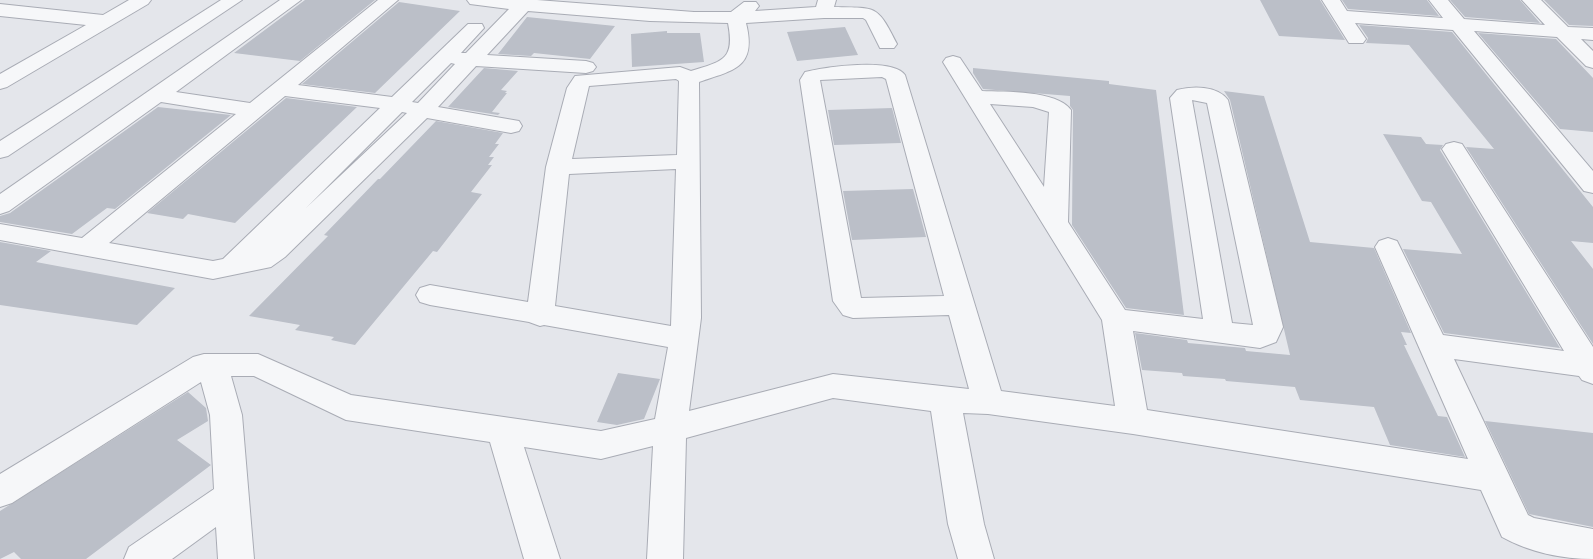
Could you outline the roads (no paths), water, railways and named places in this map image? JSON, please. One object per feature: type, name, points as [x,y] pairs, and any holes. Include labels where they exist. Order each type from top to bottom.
[{"type":"street","points":[[5,77],[142,0]]},
{"type":"street","points":[[0,151],[233,0]]},
{"type":"street","points":[[0,206],[292,0]]},
{"type":"street","points":[[86,248],[389,0]]},
{"type":"street","points":[[476,0],[514,2],[620,14],[731,18],[826,6],[867,13],[874,17],[887,44]]},
{"type":"street","points":[[603,0],[666,7],[731,18],[757,0]]},
{"type":"street","points":[[1330,0],[1356,38]]},
{"type":"street","points":[[1438,0],[1593,186]]},
{"type":"street","points":[[1531,0],[1593,62]]},
{"type":"street","points":[[232,266],[446,57],[514,2]]},
{"type":"street","points":[[0,232],[213,270],[261,261],[276,251],[422,111],[468,61],[514,2]]},
{"type":"street","points":[[0,10],[106,21]]},
{"type":"street","points":[[1341,16],[1593,34]]},
{"type":"street","points":[[688,79],[734,61],[739,54],[741,45],[731,18]]},
{"type":"street","points":[[446,57],[468,61],[586,67]]},
{"type":"street","points":[[953,62],[1116,318],[1133,421]]},
{"type":"street","points":[[961,305],[853,308],[847,301],[810,80],[812,76],[884,71],[895,75],[961,305],[988,402]]},
{"type":"street","points":[[540,316],[558,167],[577,88],[582,80],[680,73],[688,79]]},
{"type":"street","points":[[665,559],[670,429],[687,318],[688,79]]},
{"type":"street","points":[[280,89],[397,104],[422,111],[511,126]]},
{"type":"street","points":[[1116,318],[1220,332],[1260,337],[1266,334],[1268,327],[1217,100],[1209,95],[1191,93],[1184,94],[1181,98],[1220,332]]},
{"type":"street","points":[[157,95],[255,110]]},
{"type":"street","points":[[975,96],[1044,103],[1056,106],[1060,110],[1055,223]]},
{"type":"street","points":[[1454,149],[1592,368]]},
{"type":"street","points":[[338,162],[366,165]]},
{"type":"street","points":[[558,167],[687,162]]},
{"type":"street","points":[[1193,173],[1235,177]]},
{"type":"street","points":[[1388,247],[1515,526],[1528,533],[1593,546]]},
{"type":"street","points":[[430,295],[540,316],[684,338]]},
{"type":"street","points":[[1432,345],[1592,368]]},
{"type":"street","points":[[0,492],[204,365],[258,365],[346,407],[601,445],[833,386],[945,400],[988,402],[1133,421],[1492,477]]},
{"type":"street","points":[[212,365],[226,415],[236,559]]},
{"type":"street","points":[[945,400],[966,524],[976,559]]},
{"type":"street","points":[[503,431],[542,559]]},
{"type":"street","points":[[142,559],[232,496]]}]
